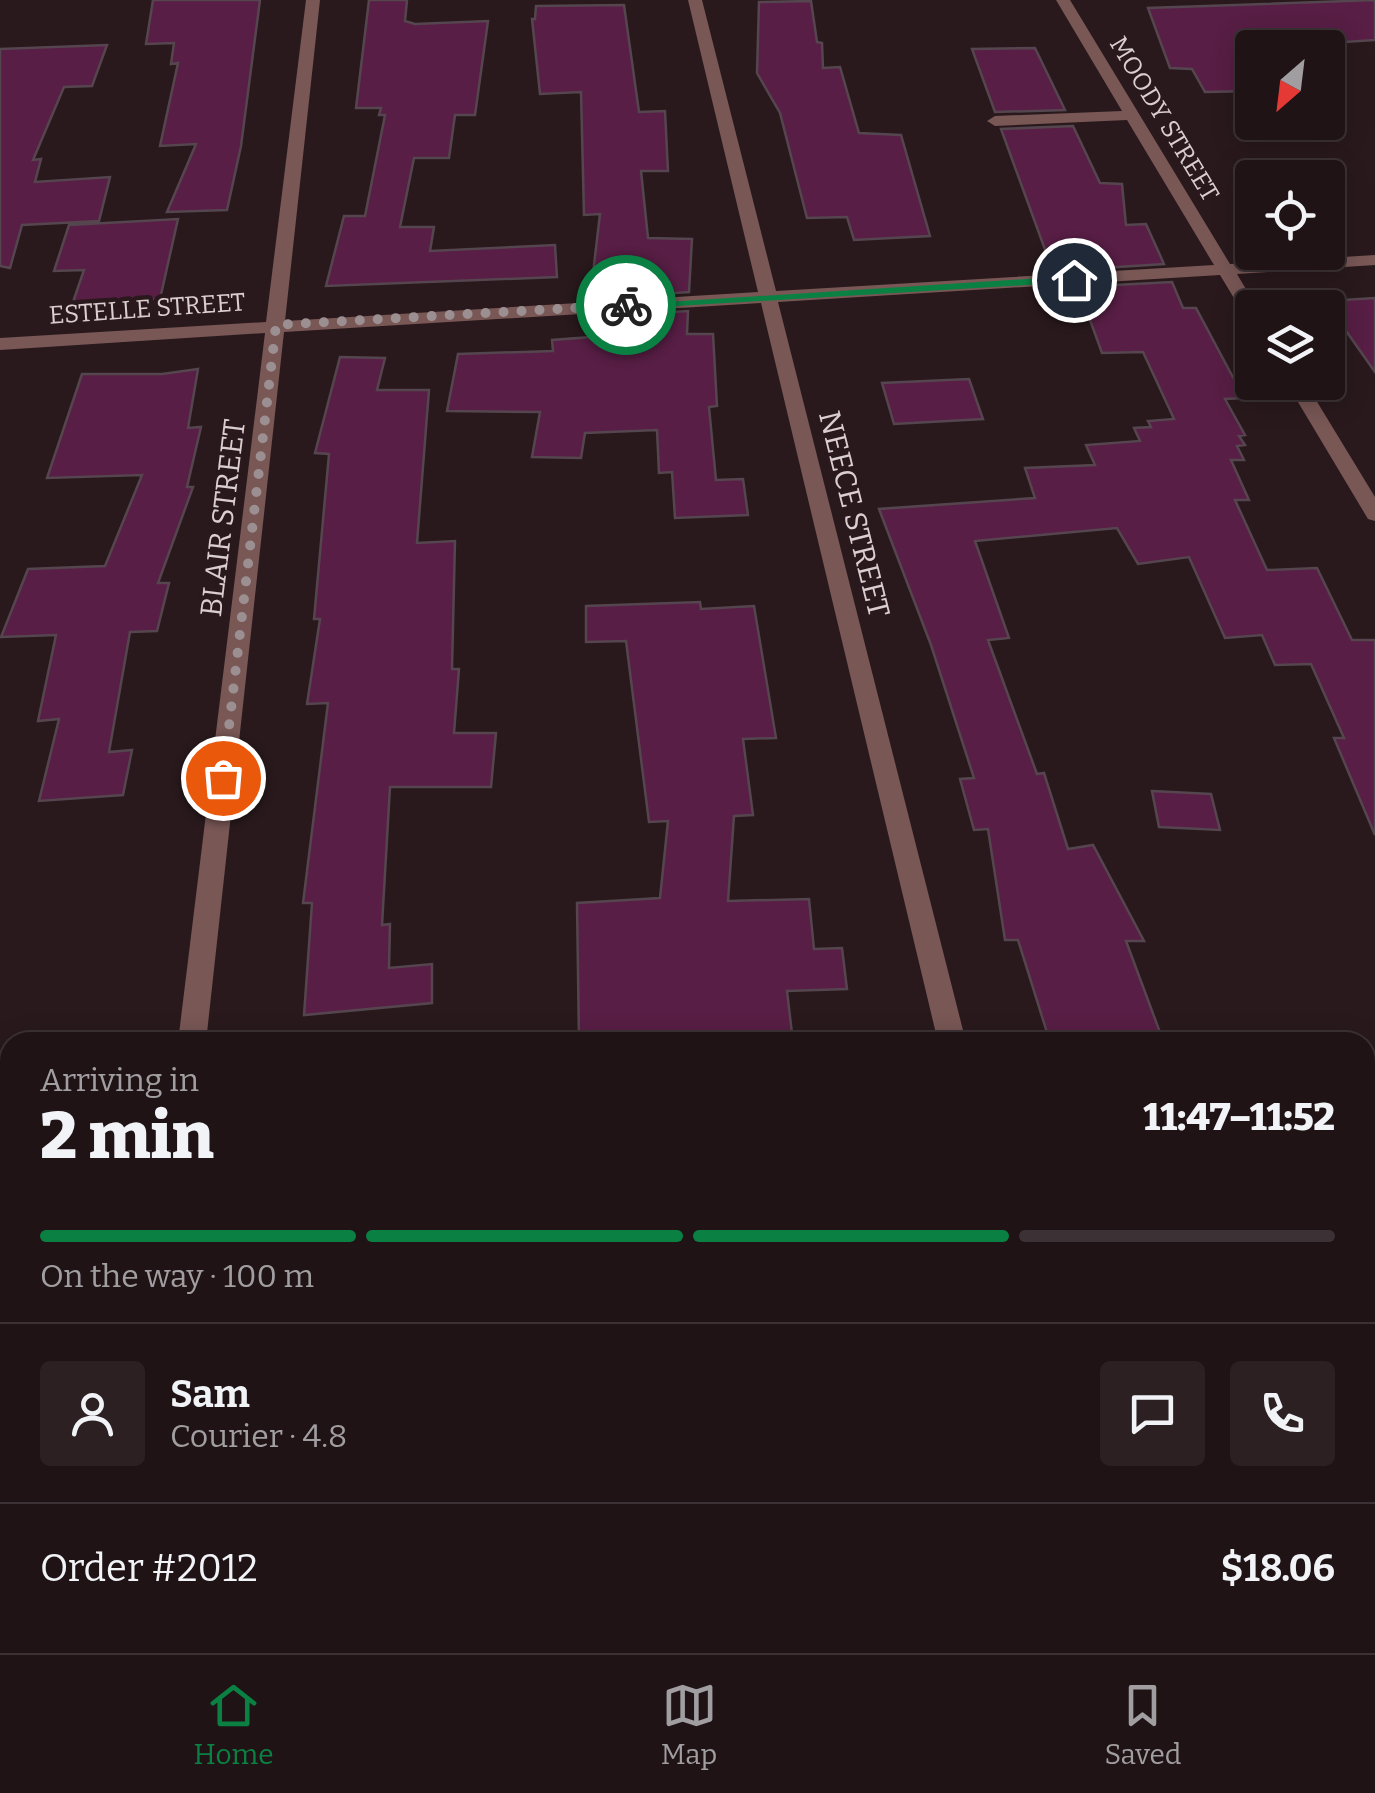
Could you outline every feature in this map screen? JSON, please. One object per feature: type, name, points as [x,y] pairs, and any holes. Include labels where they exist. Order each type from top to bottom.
[{"type":"street","name":"BLAIR STREET","points":[[193,1032],[314,0]]},
{"type":"street","name":"NEECE STREET","points":[[695,0],[950,1032]]},
{"type":"street","name":"MOODY STREET","points":[[1063,0],[1237,290]]},
{"type":"street","points":[[995,121],[1132,115]]},
{"type":"street","name":"ESTELLE STREET","points":[[0,344],[1375,260]]},
{"type":"street","points":[[1305,400],[1375,514]]},
{"type":"building","points":[[153,0],[260,0],[241,146],[227,210],[167,212],[196,144],[160,146],[178,63],[171,64],[174,43],[146,44]]},
{"type":"building","points":[[369,0],[407,0],[405,21],[415,24],[488,21],[475,115],[455,115],[449,158],[414,158],[400,227],[434,227],[430,251],[555,245],[557,277],[326,286],[344,216],[365,216],[385,115],[379,115],[381,108],[356,108]]},
{"type":"building","points":[[1375,0],[1375,40],[1345,42],[1345,30],[1235,30],[1235,91],[1205,92],[1192,69],[1170,68],[1148,8]]},
{"type":"building","points":[[811,1],[817,42],[822,43],[823,68],[840,67],[859,133],[901,135],[930,236],[854,240],[847,217],[807,218],[780,113],[757,73],[759,2]]},
{"type":"building","points":[[624,5],[639,112],[665,111],[668,171],[641,171],[648,238],[692,239],[689,292],[590,299],[600,214],[584,215],[581,92],[540,94],[532,19],[536,6]]},
{"type":"building","points":[[107,45],[92,86],[64,87],[33,160],[41,159],[35,182],[110,177],[99,221],[22,225],[10,268],[0,266],[0,49]]},
{"type":"building","points":[[1035,48],[1065,110],[995,112],[972,49]]},
{"type":"building","points":[[1073,126],[1100,183],[1122,184],[1126,225],[1146,224],[1164,264],[1071,270],[1066,254],[1047,255],[1001,129]]},
{"type":"building","points":[[178,219],[160,299],[73,302],[84,270],[54,271],[69,225]]},
{"type":"building","points":[[1172,282],[1183,308],[1196,308],[1235,381],[1235,398],[1225,399],[1245,435],[1239,436],[1245,445],[1237,446],[1244,460],[1231,460],[1249,500],[1235,500],[1267,570],[1317,568],[1352,640],[1375,640],[1375,835],[1334,738],[1344,738],[1311,664],[1275,665],[1262,635],[1225,638],[1189,557],[1138,564],[1117,528],[975,541],[1009,638],[988,640],[1037,774],[1044,773],[1068,849],[1093,845],[1144,941],[1126,941],[1160,1032],[1047,1032],[1018,940],[1005,940],[988,829],[974,830],[960,779],[974,778],[931,645],[879,509],[1035,498],[1025,468],[1095,465],[1086,445],[1140,441],[1134,428],[1151,427],[1148,421],[1174,419],[1143,352],[1102,353],[1078,287]]},
{"type":"building","points":[[1375,298],[1375,372],[1345,329],[1345,300]]},
{"type":"building","points":[[688,311],[687,334],[713,334],[717,406],[709,407],[716,480],[743,479],[748,515],[675,518],[672,472],[659,473],[657,430],[585,433],[581,458],[532,457],[540,412],[447,411],[458,354],[553,351],[552,340],[591,337],[589,317]]},
{"type":"building","points":[[340,357],[385,358],[377,390],[429,390],[417,543],[455,541],[452,669],[459,669],[454,733],[496,733],[491,787],[390,787],[382,925],[390,924],[389,968],[432,964],[432,1003],[304,1015],[312,903],[303,903],[328,703],[307,704],[320,619],[314,619],[329,454],[315,453]]},
{"type":"building","points":[[198,369],[188,428],[201,427],[187,487],[193,487],[158,583],[169,583],[157,631],[130,632],[109,752],[132,750],[123,795],[39,801],[59,719],[38,721],[56,635],[1,637],[28,569],[105,566],[142,475],[47,478],[82,374],[162,374]]},
{"type":"building","points":[[969,379],[983,419],[894,424],[882,383]]},
{"type":"building","points":[[700,602],[701,609],[754,606],[776,738],[743,739],[753,815],[734,816],[728,901],[809,899],[814,949],[842,948],[847,989],[787,991],[792,1032],[579,1032],[577,903],[660,898],[668,821],[649,822],[626,641],[586,642],[586,606]]},
{"type":"building","points":[[1152,791],[1211,794],[1220,830],[1159,827]]},
{"type":"way so far","points":[[223,778],[276,325],[626,305]]},
{"type":"route","points":[[626,305],[1074,280]]}]
